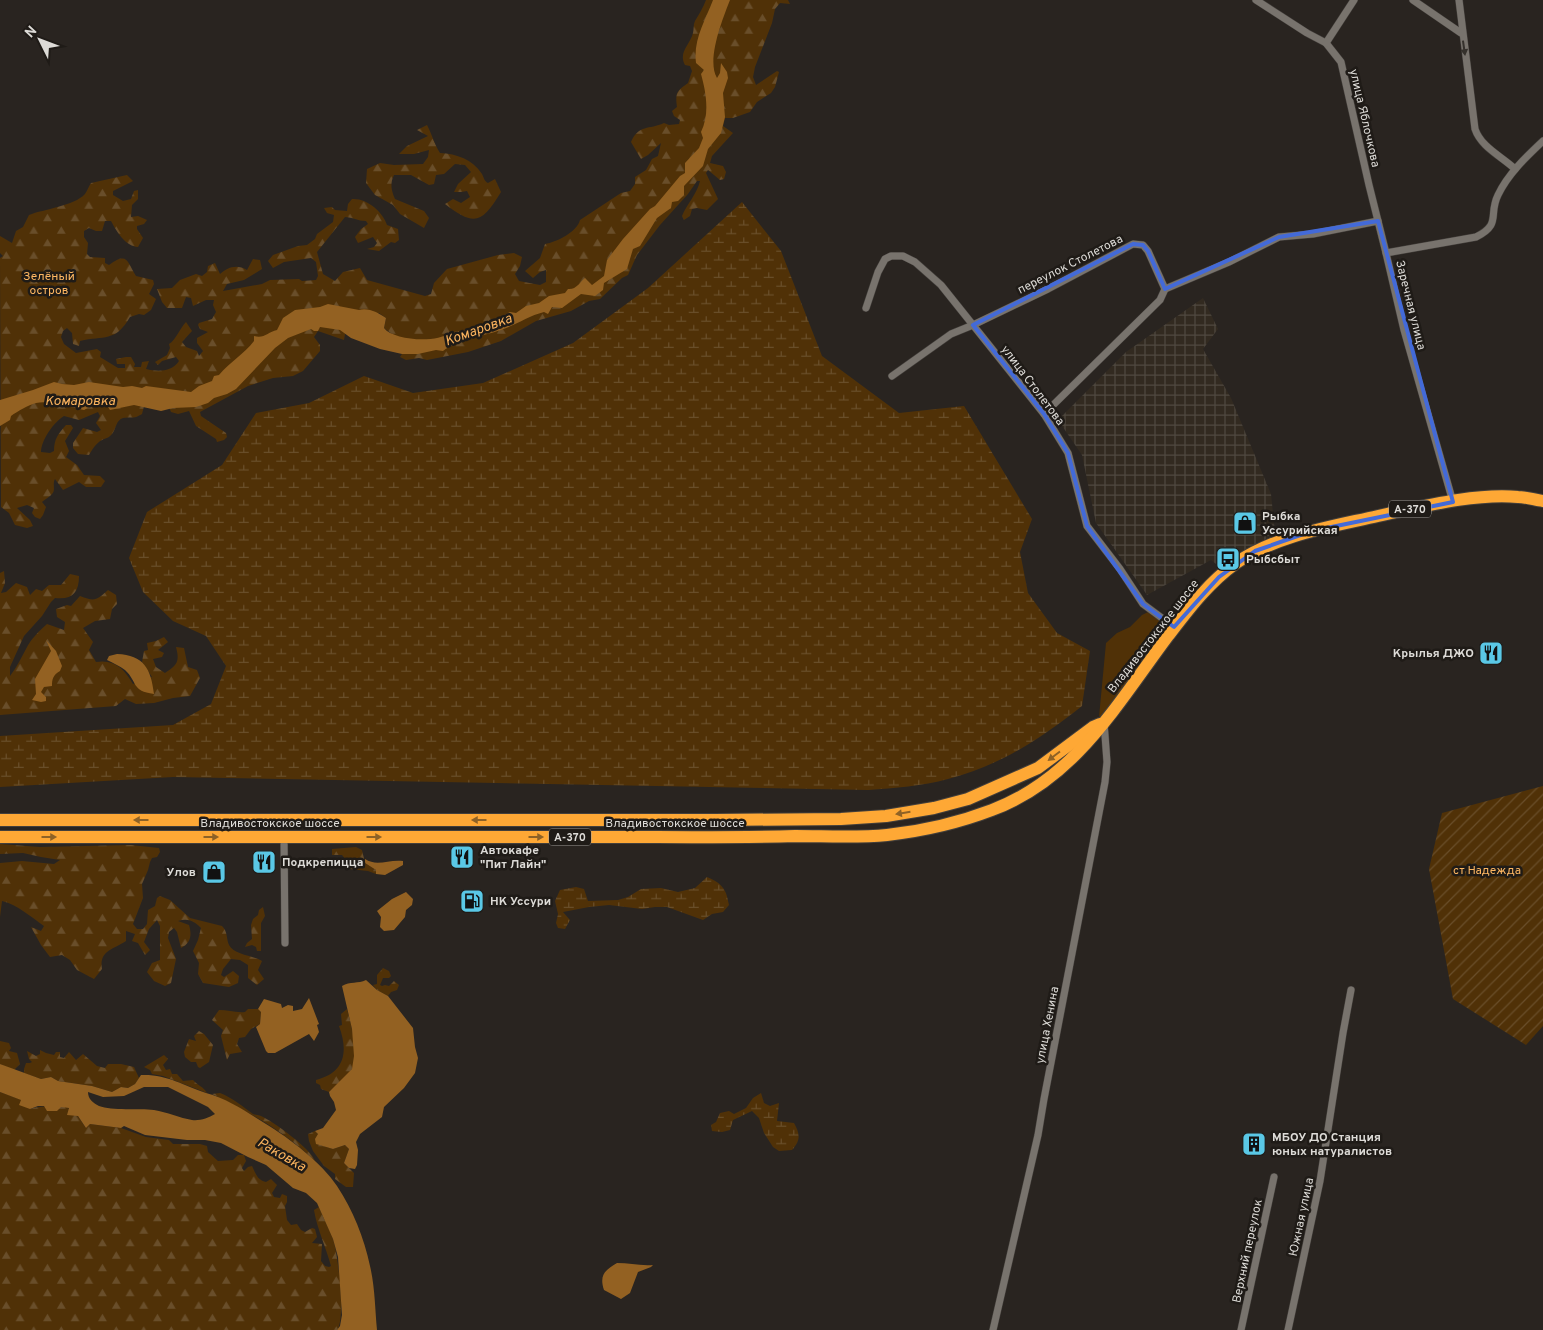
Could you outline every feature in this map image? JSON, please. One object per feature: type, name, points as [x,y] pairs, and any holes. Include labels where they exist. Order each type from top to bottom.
[{"type":"highway","name":"Владивостокское шоссе","points":[[0,837],[882,836],[926,830],[964,820],[998,808],[1031,792],[1062,769],[1091,740],[1194,602],[1234,564],[1255,551],[1312,531],[1404,510],[1481,498],[1518,496],[1543,501]]},
{"type":"highway","name":"Владивостокское шоссе","points":[[0,820],[725,820],[886,816],[934,808],[968,799],[1038,768],[1092,727],[1104,722]]},
{"type":"highway","points":[[857,818],[865,826],[859,836]]},
{"type":"street","name":"улица Яблочкова","points":[[1256,0],[1307,34],[1326,43],[1341,62],[1386,253]]},
{"type":"street","points":[[1326,43],[1354,0]]},
{"type":"street","points":[[1413,0],[1462,33]]},
{"type":"street","points":[[1459,0],[1474,129],[1477,137],[1515,168]]},
{"type":"street","name":"Заречная улица","points":[[1453,502],[1404,330],[1386,253],[1476,237],[1483,233],[1491,227],[1497,196],[1515,168],[1543,141]]},
{"type":"street","points":[[1044,414],[1160,300],[1165,289],[1229,262],[1279,237],[1313,234],[1378,222]]},
{"type":"street","name":"переулок Столетова","points":[[892,376],[951,334],[1048,289],[1133,244],[1143,245],[1148,250],[1165,289]]},
{"type":"street","name":"улица Столетова","points":[[866,308],[878,272],[885,258],[891,256],[902,256],[915,262],[941,285],[1044,414],[1068,453],[1087,526],[1120,569],[1143,604],[1174,627]]},
{"type":"street","name":"улица Хенина","points":[[992,1330],[1038,1135],[1105,782],[1107,762],[1104,722]]},
{"type":"street","points":[[284,837],[285,943]]},
{"type":"street","name":"Южная улица","points":[[1288,1330],[1320,1181],[1342,1033],[1352,990]]},
{"type":"street","name":"Верхний переулок","points":[[1241,1330],[1274,1177]]},
{"type":"highlighted area","points":[[1378,221],[1453,502],[1312,531],[1255,551],[1219,577],[1174,627],[1143,604],[1087,526],[1068,453],[1044,414],[973,325],[1133,244],[1143,245],[1148,251],[1165,289],[1279,237]]},
{"type":"shaded area","points":[[1203,298],[1218,329],[1203,349],[1231,398],[1271,494],[1275,533],[1221,568],[1211,560],[1147,595],[1096,523],[1082,455],[1058,420],[1126,352]]},
{"type":"green space","name":"Зелёный остров","points":[[706,0],[788,0],[790,4],[780,3],[775,9],[753,77],[756,85],[777,71],[779,72],[775,87],[771,93],[757,102],[750,112],[733,118],[725,118],[723,126],[733,133],[712,156],[710,163],[723,166],[726,172],[724,179],[720,180],[708,170],[706,173],[718,199],[707,210],[692,209],[690,216],[684,220],[682,216],[699,186],[700,181],[697,181],[637,255],[628,275],[622,278],[600,299],[589,301],[571,311],[536,321],[501,341],[468,352],[427,360],[419,358],[406,360],[400,357],[402,354],[396,337],[384,328],[386,318],[379,313],[345,334],[344,340],[318,331],[314,337],[320,345],[320,351],[303,371],[293,376],[273,378],[248,386],[200,412],[201,416],[226,433],[227,437],[224,440],[217,442],[216,439],[196,426],[189,411],[178,414],[171,412],[162,390],[149,387],[142,414],[132,418],[121,419],[111,435],[98,443],[89,455],[78,454],[73,448],[73,443],[83,428],[97,432],[101,430],[96,423],[100,416],[98,412],[79,420],[64,416],[56,422],[49,432],[43,442],[41,452],[50,453],[54,451],[59,434],[66,425],[71,425],[73,428],[65,441],[69,451],[66,457],[77,465],[84,475],[100,476],[105,481],[101,487],[86,487],[79,482],[63,490],[55,479],[53,492],[42,502],[46,507],[40,519],[32,513],[34,508],[27,505],[17,508],[30,520],[33,526],[27,528],[15,525],[9,513],[1,507],[0,258],[3,256],[0,253],[0,236],[12,243],[16,231],[23,227],[29,215],[74,202],[85,194],[91,183],[127,175],[133,181],[113,191],[113,195],[123,201],[131,199],[134,191],[138,190],[138,199],[132,205],[131,217],[138,216],[147,220],[144,224],[137,226],[143,238],[138,247],[125,241],[111,221],[105,221],[102,231],[89,228],[84,231],[84,237],[88,243],[87,254],[90,257],[105,258],[105,263],[109,265],[124,259],[129,263],[136,276],[153,280],[154,284],[149,294],[156,299],[151,310],[144,315],[139,314],[130,317],[125,325],[114,334],[80,341],[79,346],[73,344],[72,333],[67,328],[63,331],[61,337],[64,344],[76,353],[97,349],[101,352],[100,357],[118,368],[125,368],[125,364],[117,364],[116,359],[126,357],[131,357],[135,364],[134,367],[141,367],[142,362],[149,361],[146,369],[155,371],[169,369],[176,365],[179,361],[176,357],[162,361],[158,365],[155,362],[167,355],[170,348],[169,344],[174,340],[186,322],[192,331],[182,342],[186,347],[197,351],[199,356],[203,351],[197,343],[197,338],[208,332],[200,329],[198,325],[212,319],[216,312],[213,305],[214,300],[206,300],[193,306],[191,298],[186,297],[182,308],[167,308],[162,302],[157,289],[172,288],[180,280],[196,274],[202,276],[207,272],[208,266],[215,263],[220,274],[233,267],[247,270],[253,259],[260,260],[262,269],[244,280],[227,284],[223,291],[262,284],[270,280],[316,280],[318,276],[316,262],[311,258],[284,262],[273,268],[268,261],[273,255],[298,246],[307,245],[315,239],[317,234],[333,222],[334,215],[327,213],[324,208],[332,207],[335,210],[347,211],[348,204],[352,199],[369,203],[374,207],[382,215],[387,225],[398,229],[399,240],[395,243],[391,242],[379,251],[367,249],[374,247],[377,243],[373,237],[358,243],[355,237],[368,224],[366,221],[345,217],[317,252],[323,274],[335,281],[343,272],[360,268],[367,280],[425,296],[431,294],[434,283],[447,269],[498,255],[514,253],[522,257],[520,266],[515,274],[519,281],[540,285],[546,282],[546,270],[533,278],[525,271],[540,258],[545,244],[566,236],[575,229],[580,220],[621,193],[630,191],[635,184],[635,177],[646,170],[652,159],[658,156],[661,143],[641,159],[631,142],[637,132],[664,123],[669,125],[679,124],[680,120],[674,116],[672,111],[677,107],[676,98],[678,92],[688,83],[692,71],[690,66],[685,65],[683,56],[692,37],[695,21]]},
{"type":"green space","points":[[427,125],[440,153],[458,156],[469,161],[478,169],[488,183],[495,179],[501,192],[483,215],[477,218],[464,216],[445,204],[453,199],[461,203],[470,197],[467,191],[454,192],[458,184],[471,172],[465,165],[455,164],[444,174],[436,175],[434,184],[429,185],[411,175],[394,175],[392,187],[395,199],[424,211],[429,218],[424,228],[400,214],[393,205],[375,195],[366,183],[367,169],[380,163],[394,165],[423,164],[428,157],[429,150],[414,154],[399,154],[407,146],[428,136],[417,130]]},
{"type":"green space","points":[[742,202],[781,251],[822,356],[899,413],[964,406],[1032,519],[1020,552],[1028,593],[1057,633],[1090,651],[1082,706],[1035,740],[985,767],[948,779],[928,783],[868,790],[173,777],[0,787],[0,736],[173,725],[211,704],[226,666],[206,636],[173,621],[143,592],[129,558],[147,512],[222,465],[256,413],[309,403],[364,376],[413,393],[483,383],[573,343],[648,288]]},
{"type":"green space","points":[[4,571],[5,583],[1,593],[6,592],[16,583],[27,587],[30,595],[36,589],[42,591],[49,585],[61,585],[70,574],[79,576],[76,591],[66,598],[55,598],[24,636],[10,667],[10,676],[30,642],[47,624],[64,630],[65,622],[57,617],[56,609],[67,605],[71,606],[80,596],[95,599],[108,590],[116,595],[117,604],[112,609],[110,619],[95,621],[83,628],[93,642],[89,650],[96,662],[109,662],[118,666],[133,684],[152,677],[142,662],[144,651],[148,650],[147,643],[164,637],[168,642],[158,650],[164,653],[162,657],[153,659],[156,667],[165,673],[176,663],[178,656],[176,647],[184,648],[188,667],[197,670],[200,678],[190,696],[154,703],[136,704],[125,699],[116,706],[0,715],[0,573]]},
{"type":"green space","points":[[1148,612],[1168,626],[1103,715],[1099,717],[1106,643],[1117,633],[1130,627],[1142,615]]},
{"type":"green space","name":"ст Надежда","points":[[1543,786],[1543,1026],[1526,1045],[1453,999],[1429,869],[1442,813]]},
{"type":"green space","points":[[0,844],[40,847],[131,845],[159,848],[160,852],[157,857],[152,858],[142,884],[143,898],[133,924],[137,929],[143,929],[147,924],[148,910],[155,906],[157,898],[160,896],[170,900],[190,918],[222,926],[231,948],[239,953],[262,961],[258,970],[264,979],[257,985],[248,978],[248,965],[240,960],[231,959],[221,975],[224,977],[233,971],[239,976],[238,983],[229,987],[203,983],[198,974],[199,963],[193,951],[201,928],[188,920],[178,921],[189,925],[190,929],[190,938],[187,944],[181,948],[177,932],[174,928],[169,932],[168,938],[176,959],[171,983],[165,986],[154,981],[147,972],[152,963],[160,960],[160,926],[157,920],[149,929],[144,942],[150,950],[145,955],[138,943],[132,941],[135,934],[126,931],[126,941],[111,949],[105,955],[102,969],[94,979],[77,970],[70,960],[62,955],[50,957],[31,927],[41,931],[44,926],[19,908],[2,901],[0,917],[0,863],[22,861],[54,864],[60,860],[23,853],[0,854]]},
{"type":"green space","points":[[356,847],[362,850],[365,863],[376,870],[376,874],[350,869],[342,855],[332,855],[332,849]]},
{"type":"green space","points":[[707,877],[717,882],[723,888],[729,905],[723,912],[712,914],[703,920],[667,907],[642,909],[609,905],[563,912],[570,920],[565,929],[558,928],[556,923],[558,914],[555,901],[560,890],[576,887],[584,889],[588,901],[618,900],[628,897],[641,889],[661,888],[678,892],[695,888]]},
{"type":"green space","points":[[263,907],[265,916],[261,923],[261,951],[257,951],[256,947],[252,945],[245,947],[252,939],[251,925],[253,919]]},
{"type":"green space","points":[[383,968],[389,971],[391,976],[383,978],[380,985],[389,986],[394,981],[399,985],[397,990],[391,992],[388,996],[377,990],[373,985],[377,984],[377,975]]},
{"type":"green space","points":[[248,1009],[258,1009],[261,1012],[260,1024],[251,1029],[245,1037],[239,1038],[237,1044],[242,1052],[230,1054],[227,1060],[221,1036],[223,1030],[212,1020],[219,1010],[245,1012]]},
{"type":"green space","points":[[347,1009],[354,1039],[354,1063],[352,1069],[329,1092],[321,1089],[316,1080],[333,1072],[342,1060],[344,1045],[339,1026],[342,1025],[341,1014]]},
{"type":"green space","points":[[199,1031],[213,1045],[209,1062],[200,1068],[196,1062],[191,1062],[185,1057],[184,1052],[189,1039],[196,1041],[194,1036]]},
{"type":"green space","points":[[0,1041],[9,1043],[11,1048],[9,1051],[17,1053],[20,1064],[14,1070],[0,1064]]},
{"type":"green space","points":[[40,1050],[54,1055],[56,1052],[60,1052],[60,1057],[64,1058],[69,1052],[76,1060],[83,1054],[97,1066],[105,1068],[108,1064],[134,1067],[139,1078],[135,1084],[128,1088],[121,1087],[112,1092],[92,1086],[58,1081],[51,1077],[41,1079],[24,1073],[26,1063],[32,1062],[27,1051],[36,1056],[40,1054]]},
{"type":"green space","points":[[164,1055],[168,1059],[163,1065],[166,1070],[170,1069],[172,1074],[177,1074],[183,1081],[193,1080],[207,1093],[163,1076],[152,1074],[150,1070],[144,1067]]},
{"type":"green space","points":[[0,1092],[22,1100],[30,1109],[50,1106],[66,1107],[77,1115],[86,1128],[90,1124],[121,1128],[146,1137],[169,1140],[173,1144],[200,1144],[207,1146],[208,1152],[218,1161],[233,1160],[238,1155],[244,1155],[246,1161],[242,1168],[244,1171],[252,1166],[261,1180],[266,1182],[271,1179],[277,1185],[272,1193],[274,1197],[280,1198],[282,1194],[287,1196],[285,1206],[287,1220],[291,1225],[297,1224],[305,1232],[312,1228],[315,1229],[317,1237],[312,1243],[322,1244],[321,1261],[325,1266],[329,1267],[331,1266],[314,1210],[319,1207],[333,1239],[337,1258],[341,1313],[340,1324],[337,1330],[0,1330]]},
{"type":"green space","points":[[220,1093],[234,1100],[253,1114],[267,1119],[282,1129],[307,1150],[315,1161],[266,1123],[212,1094]]},
{"type":"green space","points":[[761,1093],[764,1103],[770,1106],[779,1103],[777,1121],[794,1123],[799,1137],[792,1150],[779,1151],[773,1147],[764,1133],[759,1118],[752,1111],[733,1120],[730,1130],[722,1132],[712,1131],[711,1125],[716,1122],[720,1113],[729,1111],[734,1114],[746,1108],[753,1098]]},
{"type":"green space","points":[[315,1131],[318,1134],[317,1144],[333,1149],[345,1145],[349,1149],[344,1163],[354,1173],[353,1187],[346,1187],[335,1179],[335,1174],[324,1166],[313,1151],[308,1134]]},
{"type":"water","name":"Комаровка","points":[[713,0],[730,0],[723,17],[713,61],[717,78],[720,73],[721,63],[727,72],[728,78],[723,93],[725,117],[721,133],[708,149],[703,166],[684,186],[684,195],[678,201],[672,202],[671,208],[657,218],[640,246],[633,249],[627,269],[604,283],[603,290],[595,296],[581,294],[562,308],[552,307],[548,314],[544,312],[538,314],[501,330],[455,344],[443,351],[436,350],[418,354],[402,354],[380,349],[351,338],[340,330],[320,327],[318,331],[311,329],[288,338],[275,348],[236,389],[196,407],[173,408],[161,411],[134,405],[110,410],[108,407],[93,405],[84,410],[42,402],[23,408],[0,426],[0,400],[54,382],[74,385],[89,382],[142,388],[146,386],[191,392],[199,386],[212,381],[214,376],[219,375],[250,346],[254,341],[254,336],[263,336],[277,330],[283,318],[295,310],[320,307],[328,304],[359,310],[370,310],[386,318],[384,328],[389,332],[406,338],[426,339],[484,326],[510,312],[516,313],[526,306],[539,303],[549,296],[565,293],[568,289],[576,287],[585,278],[592,285],[604,276],[607,260],[623,239],[650,209],[655,206],[680,176],[685,173],[685,163],[699,148],[703,138],[701,132],[706,118],[706,103],[701,74],[704,70],[696,63],[696,46]]},
{"type":"water","points":[[46,640],[56,651],[62,666],[60,671],[53,677],[52,686],[44,687],[41,692],[46,697],[46,701],[41,702],[32,700],[36,694],[35,679],[51,651]]},
{"type":"water","points":[[117,654],[134,657],[144,665],[151,677],[154,694],[142,691],[125,670],[107,660],[109,656]]},
{"type":"water","points":[[365,859],[379,863],[403,861],[403,865],[385,875],[376,874],[376,870],[365,863]]},
{"type":"water","points":[[406,892],[413,899],[412,905],[406,910],[405,917],[394,930],[384,931],[380,927],[381,917],[377,911],[392,899]]},
{"type":"water","points":[[366,980],[377,990],[388,996],[413,1028],[418,1058],[415,1073],[404,1088],[384,1107],[382,1117],[360,1134],[356,1142],[358,1150],[355,1169],[349,1168],[344,1163],[349,1149],[345,1145],[333,1149],[316,1144],[315,1139],[318,1134],[315,1131],[323,1128],[336,1110],[329,1092],[352,1069],[354,1056],[352,1029],[342,986]]},
{"type":"water","points":[[309,998],[319,1024],[317,1025],[319,1032],[314,1041],[309,1034],[275,1053],[268,1053],[256,1027],[260,1024],[261,1012],[258,1009],[264,999],[281,1004],[282,1008],[288,1005],[293,1006],[293,1011],[302,1009]]},
{"type":"water","name":"Раковка","points":[[0,1064],[41,1079],[51,1077],[58,1081],[92,1086],[112,1092],[121,1087],[128,1088],[135,1084],[141,1075],[150,1075],[167,1078],[230,1102],[252,1115],[285,1136],[314,1160],[331,1177],[343,1195],[357,1224],[368,1256],[373,1282],[377,1330],[337,1330],[340,1326],[342,1315],[338,1257],[333,1239],[317,1203],[306,1193],[293,1188],[266,1165],[221,1143],[145,1135],[124,1126],[121,1128],[90,1124],[86,1128],[78,1116],[67,1115],[69,1108],[61,1107],[57,1111],[47,1111],[44,1106],[38,1106],[30,1109],[19,1105],[21,1100],[0,1092]],"holes":[[[144,1087],[168,1087],[208,1107],[215,1114],[204,1119],[195,1120],[154,1110],[104,1108],[93,1102],[88,1092],[103,1097],[124,1096]]]},
{"type":"water","points":[[617,1263],[653,1265],[638,1272],[630,1293],[621,1299],[604,1290],[602,1280],[609,1268]]},
{"type":"place","name":"Рыбка Уссурийская","points":[[1245,523]]},
{"type":"place","name":"Рыбсбыт","points":[[1228,559]]},
{"type":"place","name":"Крылья ДЖО","points":[[1491,653]]},
{"type":"place","name":"Автокафе \"Пит Лайн\"","points":[[462,857]]},
{"type":"place","name":"Подкрепицца","points":[[264,862]]},
{"type":"place","name":"Улов","points":[[214,872]]},
{"type":"place","name":"НК Уссури","points":[[472,901]]},
{"type":"place","name":"МБОУ ДО Станция юных натуралистов","points":[[1254,1144]]}]
